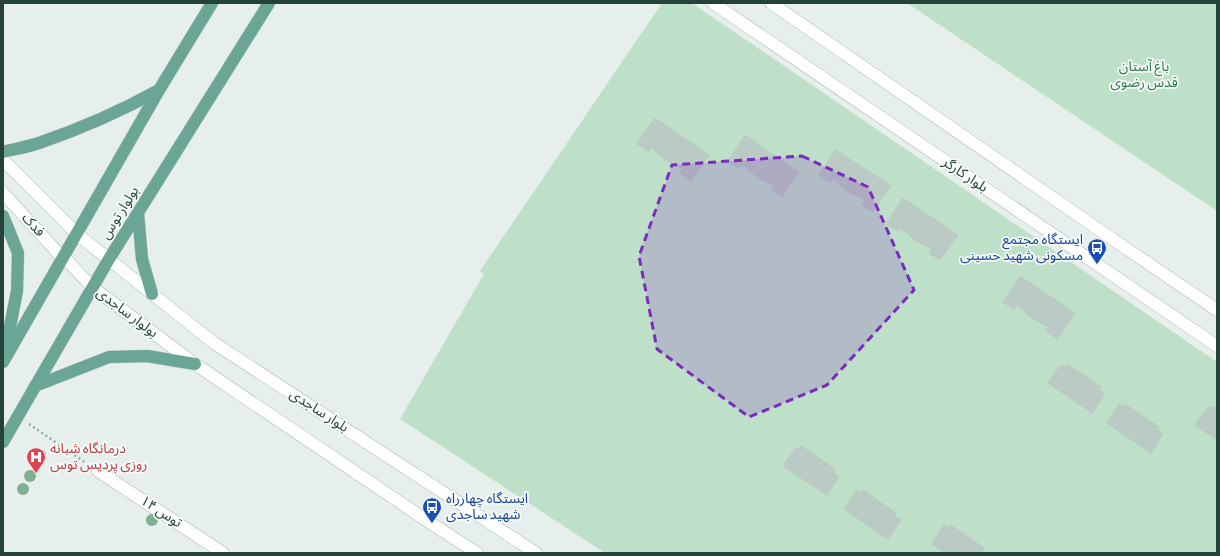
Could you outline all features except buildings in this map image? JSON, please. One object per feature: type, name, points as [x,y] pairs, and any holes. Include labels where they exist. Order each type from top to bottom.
[{"type":"main road","name":"بولوار توس","points":[[3,361],[159,90],[212,3]]},
{"type":"main road","name":"بولوار توس","points":[[3,442],[92,287],[269,3]]},
{"type":"main road","points":[[3,152],[45,141],[123,110],[159,90]]},
{"type":"main road","points":[[138,212],[142,259],[152,294]]},
{"type":"main road","points":[[3,216],[18,253],[17,291],[3,361]]},
{"type":"main road","points":[[35,386],[109,357],[147,356],[195,364]]},
{"type":"street","name":"بلوار کارگر","points":[[713,3],[1217,346]]},
{"type":"street","points":[[771,3],[1217,310]]},
{"type":"street","points":[[3,160],[76,234],[109,260]]},
{"type":"street","name":"فدک","points":[[3,193],[59,254],[63,256]]},
{"type":"street","name":"بولوار ساجدی","points":[[63,256],[92,287],[195,364]]},
{"type":"street","name":"بلوار ساجدی","points":[[109,260],[214,343],[536,553]]},
{"type":"street","points":[[195,364],[425,520],[477,553]]},
{"type":"street","name":"توس ۱۴","points":[[98,471],[223,553]]},
{"type":"path","points":[[18,416],[98,471]]},
{"type":"highlighted area","points":[[802,156],[868,187],[914,290],[827,385],[749,417],[657,349],[639,256],[672,165]]},
{"type":"green space","points":[[662,3],[692,3],[1217,362],[1217,553],[605,553],[400,419],[484,274],[480,271]]},
{"type":"green space","name":"باغ آستان قدس رضوی","points":[[907,3],[1217,3],[1217,211]]},
{"type":"place","name":"ایستگاه مجتمع مسکونی شهید حسینی","points":[[1097,265]]},
{"type":"place","name":"درمانگاه شبانه روزی پردیس توس","points":[[36,474]]},
{"type":"place","name":"ایستگاه چهارراه شهید ساجدی","points":[[432,524]]}]
